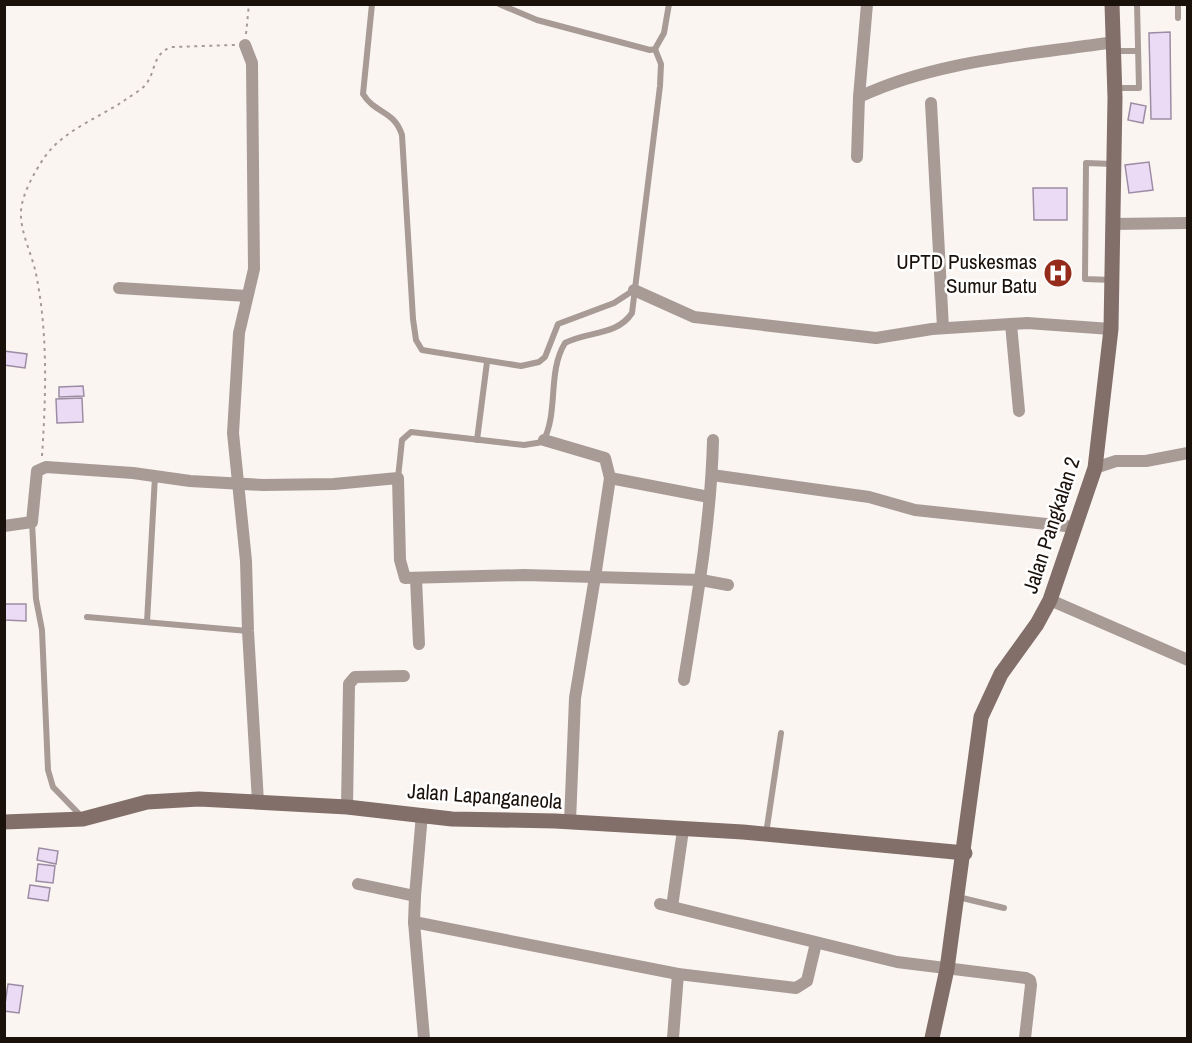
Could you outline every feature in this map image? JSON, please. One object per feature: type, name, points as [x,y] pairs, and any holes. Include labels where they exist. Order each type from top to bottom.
[{"type":"street","points":[[857,157],[859,98],[867,4]]},
{"type":"street","name":"Jalan Pangkalan 2","points":[[932,1038],[947,969],[965,853],[981,717],[1001,674],[1037,624],[1050,600],[1095,468],[1111,330],[1115,88],[1112,4]]},
{"type":"street","points":[[245,45],[252,63],[254,269],[239,333],[233,433],[246,561],[258,802]]},
{"type":"street","points":[[859,98],[884,85],[947,67],[1114,47]]},
{"type":"street","points":[[931,103],[943,328]]},
{"type":"street","points":[[1113,224],[1188,223]]},
{"type":"street","points":[[119,288],[247,296]]},
{"type":"street","points":[[634,290],[694,317],[745,325],[876,338],[943,328],[1011,324],[1063,324],[1111,330]]},
{"type":"street","points":[[1011,324],[1019,411]]},
{"type":"street","points":[[544,440],[605,458],[610,478],[576,698],[570,822]]},
{"type":"street","points":[[684,680],[701,580],[712,475],[713,440]]},
{"type":"street","points":[[1095,468],[1116,461],[1146,461],[1188,453]]},
{"type":"street","points":[[4,526],[32,522],[38,471],[42,468],[155,476],[190,481],[301,485],[398,478],[402,573],[405,578],[524,574],[701,580],[728,585]]},
{"type":"street","points":[[712,475],[869,498],[915,510],[1075,527]]},
{"type":"street","points":[[610,478],[709,497]]},
{"type":"street","points":[[416,579],[419,644]]},
{"type":"street","points":[[1050,600],[1188,660]]},
{"type":"street","points":[[347,807],[349,684],[355,677],[404,676]]},
{"type":"street","name":"Jalan Lapanganeola","points":[[4,822],[83,819],[155,801],[179,799],[347,807],[452,819],[570,822],[766,834],[965,853]]},
{"type":"street","points":[[422,814],[414,922],[424,1038]]},
{"type":"street","points":[[683,830],[666,906],[897,962],[1030,980],[1025,1038]]},
{"type":"street","points":[[358,884],[415,896]]},
{"type":"street","points":[[414,922],[678,974],[796,988],[807,981],[816,943]]},
{"type":"street","points":[[673,1038],[678,974]]},
{"type":"lane","points":[[372,4],[363,94],[369,104],[390,115],[398,123],[402,135],[416,340],[422,350],[521,366],[539,362],[548,351],[550,339],[558,324],[614,303],[634,290]]},
{"type":"lane","points":[[499,4],[549,24],[607,38],[642,50],[655,49]]},
{"type":"lane","points":[[655,49],[664,33],[669,4]]},
{"type":"lane","points":[[1115,88],[1139,88],[1137,4]]},
{"type":"lane","points":[[1178,4],[1178,18]]},
{"type":"lane","points":[[1114,47],[1138,51]]},
{"type":"lane","points":[[398,478],[402,440],[411,432],[532,446],[544,440],[550,427],[559,360],[565,343],[617,328],[626,322],[632,313],[650,190],[660,86],[661,64],[655,49]]},
{"type":"lane","points":[[1112,280],[1085,279],[1086,163],[1114,164]]},
{"type":"lane","points":[[477,440],[487,362]]},
{"type":"lane","points":[[147,622],[155,476]]},
{"type":"lane","points":[[32,522],[36,599],[42,630],[48,770],[53,787],[83,819]]},
{"type":"lane","points":[[87,617],[248,631]]},
{"type":"lane","points":[[766,834],[781,734]]},
{"type":"lane","points":[[957,897],[1004,908]]},
{"type":"path","points":[[42,468],[46,408],[44,361],[36,274],[21,210],[39,168],[53,147],[77,128],[142,88],[163,50],[171,46],[245,45],[249,4]]},
{"type":"building","points":[[1170,32],[1171,119],[1151,119],[1149,33]]},
{"type":"building","points":[[1131,103],[1146,106],[1143,123],[1128,120]]},
{"type":"building","points":[[1149,162],[1153,190],[1129,193],[1125,165]]},
{"type":"building","points":[[1033,188],[1067,188],[1067,220],[1034,220]]},
{"type":"building","points":[[4,351],[27,354],[25,368],[4,365]]},
{"type":"building","points":[[83,386],[84,396],[59,397],[59,387]]},
{"type":"building","points":[[82,398],[83,422],[57,423],[56,399]]},
{"type":"building","points":[[5,604],[26,604],[26,621],[5,620]]},
{"type":"building","points":[[39,848],[58,851],[56,864],[37,860]]},
{"type":"building","points":[[38,864],[55,866],[53,883],[36,881]]},
{"type":"building","points":[[30,885],[50,888],[48,901],[28,898]]},
{"type":"building","points":[[8,984],[23,986],[19,1013],[4,1011]]},
{"type":"place","name":"UPTD Puskesmas Sumur Batu","points":[[1058,273]]}]
